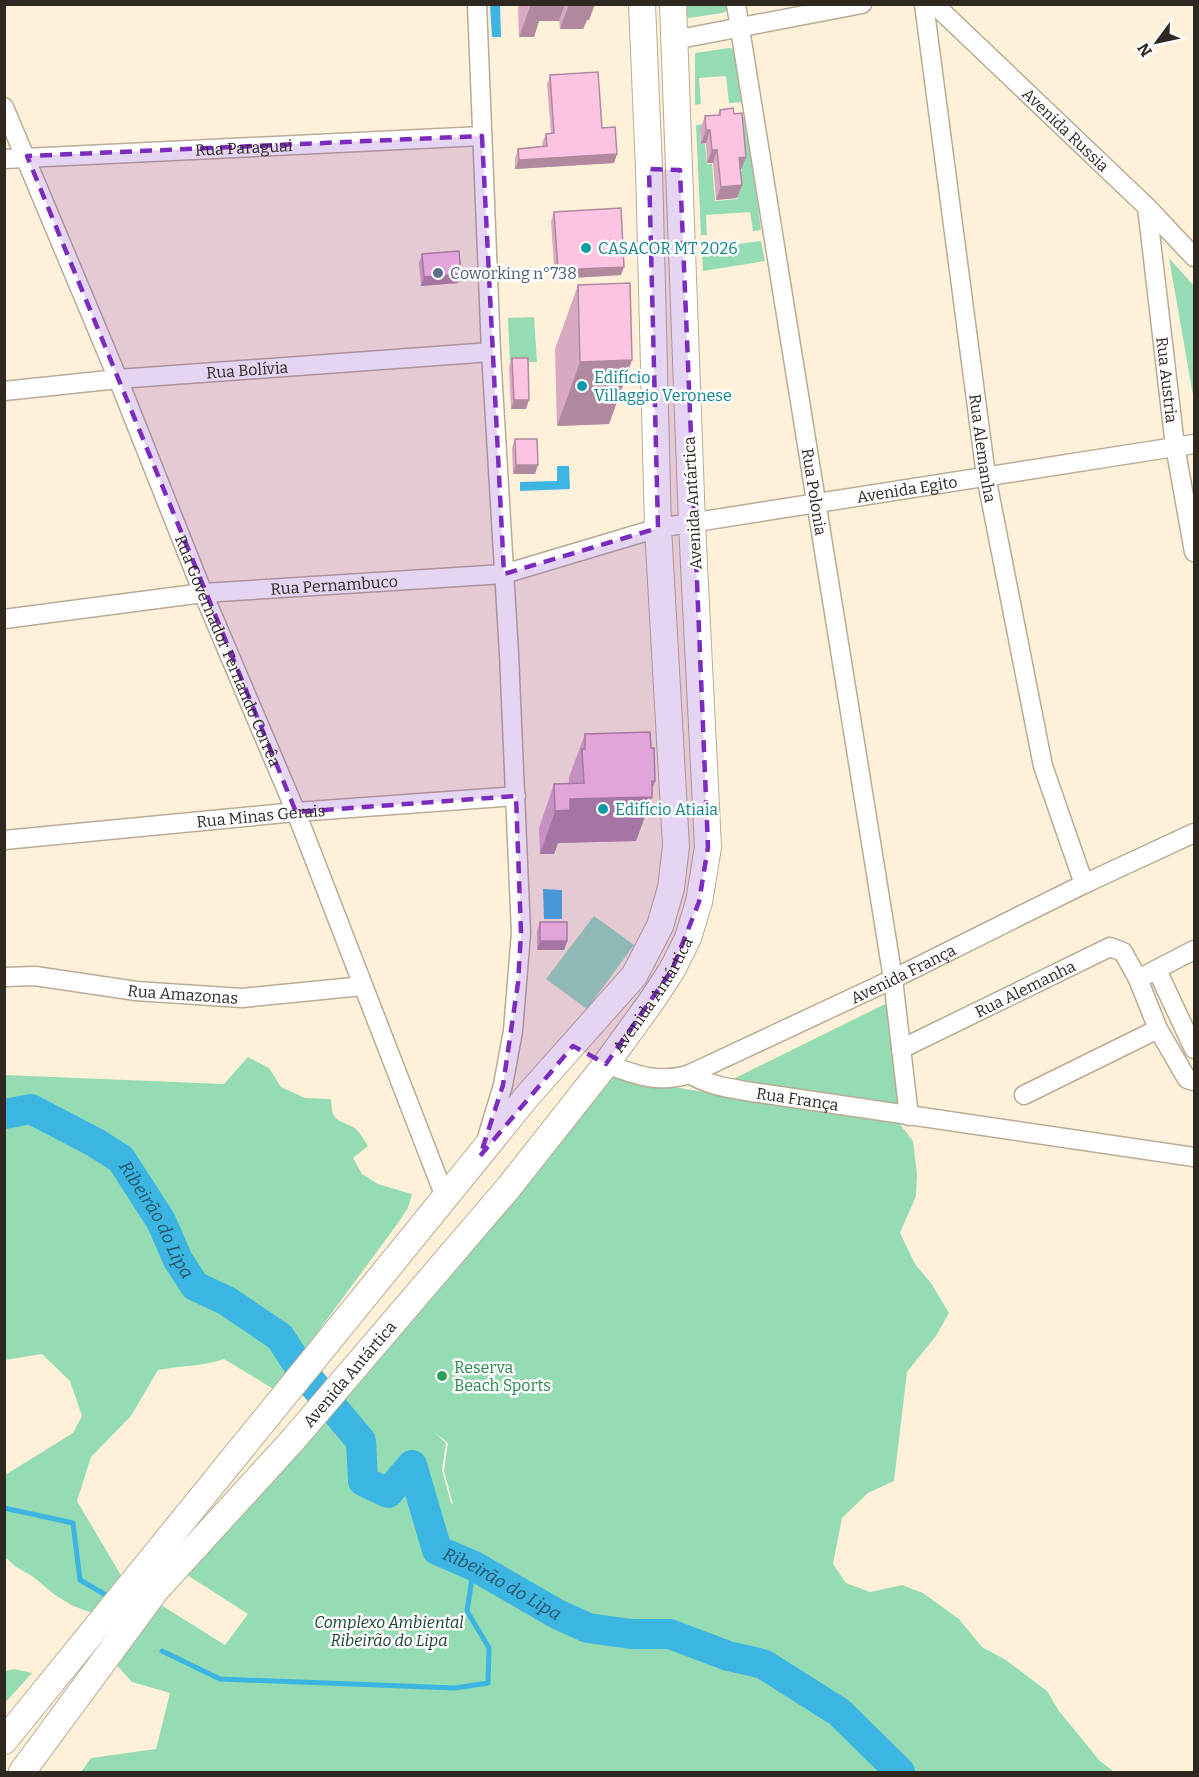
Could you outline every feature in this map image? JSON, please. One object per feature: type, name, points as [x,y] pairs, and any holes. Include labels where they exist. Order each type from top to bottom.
[{"type":"main road","name":"Avenida Antártica","points":[[4,1741],[529,1094],[634,976],[660,926],[671,888],[676,846],[658,528],[649,169],[642,4]]},
{"type":"main road","name":"Avenida Antártica","points":[[22,1773],[156,1590],[292,1441],[509,1187],[606,1064],[672,970],[684,946],[699,902],[708,847],[692,524],[673,4]]},
{"type":"main road","points":[[649,169],[680,170]]},
{"type":"main road","points":[[573,1046],[606,1064]]},
{"type":"street","points":[[477,4],[491,352],[516,796],[521,933],[513,1031],[503,1085],[493,1122],[480,1156]]},
{"type":"street","name":"Rua Polonia","points":[[736,4],[893,979]]},
{"type":"street","points":[[674,40],[861,4]]},
{"type":"street","name":"Rua Alemanha","points":[[924,4],[986,476],[1043,766],[1084,884]]},
{"type":"street","name":"Avenida Russia","points":[[934,4],[1147,207],[1194,258]]},
{"type":"street","name":"Rua Governador Fernando Corrêa","points":[[4,106],[27,156],[203,593],[296,812],[445,1197]]},
{"type":"street","name":"Rua Paraguai","points":[[4,159],[27,156],[482,136]]},
{"type":"street","name":"Rua Austria","points":[[1147,207],[1174,446],[1194,552]]},
{"type":"street","name":"Rua Bolívia","points":[[4,391],[118,380],[491,352]]},
{"type":"street","name":"Avenida Egito","points":[[658,528],[1194,444]]},
{"type":"street","name":"Rua Pernambuco","points":[[4,619],[203,593],[504,574],[658,528]]},
{"type":"street","name":"Rua Minas Gerais","points":[[4,840],[296,812],[516,796]]},
{"type":"street","name":"Avenida França","points":[[606,1064],[656,1079],[690,1074],[893,979],[1084,884],[1194,833]]},
{"type":"street","name":"Rua Alemanha","points":[[901,1049],[1110,948],[1123,952],[1138,979],[1158,1029],[1187,1079],[1194,1081]]},
{"type":"street","points":[[1138,979],[1194,950]]},
{"type":"street","points":[[1157,970],[1194,1049]]},
{"type":"street","name":"Rua Amazonas","points":[[4,977],[35,976],[136,991],[242,998],[363,987]]},
{"type":"street","points":[[893,979],[909,1116]]},
{"type":"street","points":[[1024,1095],[1158,1029]]},
{"type":"street","name":"Rua França","points":[[690,1074],[718,1086],[1194,1157]]},
{"type":"highlighted area","points":[[482,136],[504,574],[658,528],[649,169],[680,170],[708,847],[699,902],[672,970],[606,1064],[573,1046],[480,1156],[503,1085],[518,983],[521,933],[516,796],[296,812],[27,156]]},
{"type":"green space","points":[[682,5],[729,5],[727,11],[722,13],[689,18],[684,14]]},
{"type":"green space","points":[[729,48],[735,52],[742,102],[729,103],[726,76],[699,78],[701,104],[695,105],[695,53]]},
{"type":"green space","points":[[746,117],[761,230],[753,231],[750,212],[706,215],[707,235],[701,235],[696,125],[714,123],[714,128],[700,129],[701,144],[705,144],[707,164],[712,164],[715,201],[738,199],[736,172],[742,171],[737,118]]},
{"type":"green space","points":[[761,241],[765,261],[703,271],[702,251],[706,248]]},
{"type":"green space","points":[[1169,258],[1194,286],[1194,401]]},
{"type":"green space","points":[[534,317],[537,362],[510,363],[508,318]]},
{"type":"green space","points":[[594,916],[634,945],[587,1009],[546,979]]},
{"type":"green space","points":[[885,1004],[891,1010],[900,1105],[890,1108],[729,1081]]},
{"type":"green space","points":[[248,1057],[269,1068],[281,1087],[305,1098],[331,1099],[334,1116],[355,1128],[368,1146],[353,1158],[362,1174],[378,1184],[412,1194],[408,1208],[398,1223],[275,1390],[224,1359],[158,1370],[131,1416],[91,1457],[77,1501],[125,1582],[95,1614],[73,1606],[55,1595],[5,1557],[5,1475],[73,1433],[82,1416],[70,1381],[42,1354],[5,1360],[5,1075],[224,1084]]},
{"type":"green space","name":"Complexo Ambiental Ribeirão do Lipa","points":[[611,1077],[899,1123],[913,1141],[917,1174],[916,1196],[900,1233],[915,1264],[931,1283],[949,1313],[936,1336],[907,1372],[894,1481],[868,1493],[842,1518],[833,1564],[846,1583],[870,1592],[902,1585],[923,1593],[959,1619],[982,1647],[1006,1660],[1047,1691],[1059,1711],[1099,1760],[1114,1772],[81,1772],[91,1758],[156,1749],[170,1693],[132,1682],[110,1658],[158,1603],[225,1645],[248,1614],[184,1573],[503,1215]],"holes":[[[433,1431],[448,1443],[444,1471],[453,1504],[442,1470],[446,1443]]]},
{"type":"green space","points":[[14,1669],[32,1673],[5,1703],[5,1671]]},
{"type":"water","points":[[490,5],[500,5],[501,37],[492,37]]},
{"type":"water","points":[[557,466],[569,466],[570,489],[520,491],[520,482],[557,481]]},
{"type":"water","points":[[543,889],[562,890],[562,919],[544,919]]},
{"type":"building","points":[[598,72],[602,128],[615,127],[617,154],[519,160],[518,149],[547,146],[546,134],[554,133],[550,75]]},
{"type":"building","points":[[733,108],[734,114],[742,113],[746,157],[739,158],[742,185],[721,187],[717,150],[712,150],[710,130],[706,130],[705,116],[720,115],[720,110]]},
{"type":"building","name":"CASACOR MT 2026","points":[[621,208],[624,267],[558,270],[554,212]]},
{"type":"building","points":[[459,251],[461,274],[424,277],[422,254]]},
{"type":"building","points":[[630,283],[632,360],[580,362],[578,285]]},
{"type":"building","points":[[512,358],[528,358],[529,400],[514,400]]},
{"type":"building","points":[[515,439],[537,439],[538,465],[516,465]]},
{"type":"building","points":[[650,732],[651,748],[654,748],[655,781],[652,781],[652,797],[570,799],[570,810],[555,811],[554,784],[584,783],[582,749],[585,749],[585,734]]},
{"type":"building","points":[[540,922],[567,922],[567,941],[540,941]]},
{"type":"waterway","name":"Ribeirão do Lipa","points":[[4,1114],[31,1109],[96,1143],[121,1159],[161,1221],[178,1260],[195,1286],[227,1301],[280,1337],[302,1371],[361,1441],[363,1481],[388,1493],[412,1465],[437,1550],[474,1566],[557,1614],[588,1628],[631,1634],[670,1634],[728,1656],[763,1664],[839,1712],[900,1772]]},
{"type":"waterway","points":[[4,1508],[73,1523],[80,1580],[106,1595]]},
{"type":"waterway","points":[[162,1651],[220,1679],[455,1688],[488,1683],[489,1648],[467,1611],[474,1566]]},
{"type":"place","name":"CASACOR MT 2026","points":[[586,248]]},
{"type":"place","name":"Coworking n°738","points":[[438,273]]},
{"type":"place","name":"Edifício Villaggio Veronese","points":[[582,386]]},
{"type":"place","name":"Edifício Atiaia","points":[[603,809]]},
{"type":"place","name":"Reserva Beach Sports","points":[[442,1376]]}]
